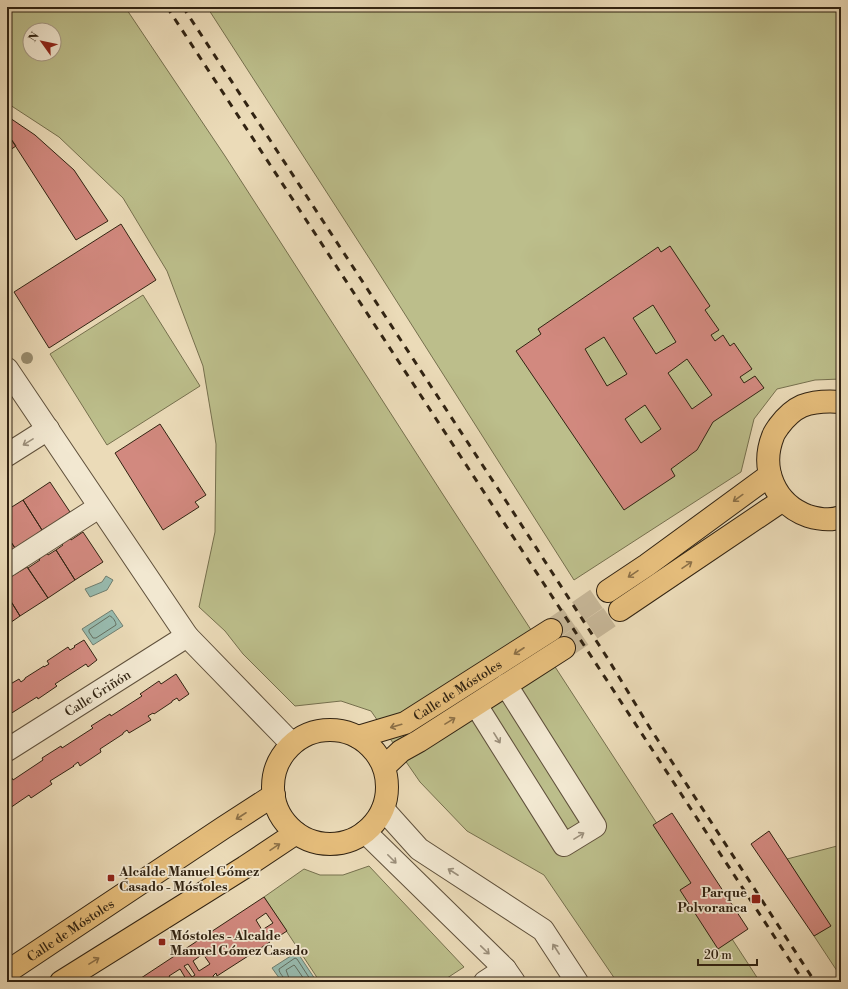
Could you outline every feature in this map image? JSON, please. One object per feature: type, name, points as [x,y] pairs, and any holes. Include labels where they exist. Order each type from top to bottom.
[{"type":"main road","points":[[841,402],[820,401],[801,406],[784,418],[773,435],[768,455],[770,475],[775,488],[783,500],[799,512],[818,519],[838,519],[841,517]]},
{"type":"main road","points":[[608,591],[647,565],[770,475]]},
{"type":"main road","points":[[620,610],[783,500]]},
{"type":"main road","name":"Calle de Móstoles","points":[[358,737],[406,723],[551,630]]},
{"type":"main road","name":"Calle de Móstoles","points":[[384,767],[401,751],[564,648]]},
{"type":"main road","points":[[324,730],[342,730],[358,737],[369,745],[378,755],[384,767],[387,781],[387,795],[383,809],[375,822],[365,832],[349,840],[331,844],[313,841],[296,833],[278,810],[274,795],[274,776],[281,759],[292,744],[307,734],[324,730]]},
{"type":"main road","name":"Calle de Móstoles","points":[[7,972],[274,795]]},
{"type":"main road","points":[[61,982],[245,867],[296,833]]},
{"type":"street","points":[[7,369],[187,636],[292,744]]},
{"type":"street","points":[[7,455],[48,429]]},
{"type":"street","points":[[7,566],[99,507]]},
{"type":"street","name":"Calle Griñón","points":[[7,750],[187,636]]},
{"type":"street","points":[[476,705],[564,845],[595,826],[506,685]]},
{"type":"street","points":[[383,809],[419,849],[544,930],[577,982]]},
{"type":"street","points":[[365,832],[509,976]]},
{"type":"street","points":[[485,982],[509,976]]},
{"type":"green space","points":[[7,7],[125,7],[225,156],[760,982],[617,982],[544,875],[467,831],[420,782],[371,711],[341,701],[295,706],[243,654],[225,631],[199,607],[215,532],[216,444],[203,366],[167,271],[123,198],[59,137],[7,103]]},
{"type":"green space","points":[[207,7],[841,7],[841,379],[815,380],[777,389],[754,419],[741,472],[574,580]]},
{"type":"green space","points":[[143,295],[200,386],[107,445],[50,354]]},
{"type":"green space","points":[[841,845],[841,977],[814,936],[830,926],[787,859]]},
{"type":"green space","points":[[369,866],[464,967],[441,982],[320,982],[264,897],[304,869],[320,875],[343,875]]},
{"type":"water","points":[[106,576],[113,580],[107,590],[90,597],[85,589],[102,582]]},
{"type":"water","points":[[112,610],[123,626],[93,645],[82,629]]},
{"type":"water","points":[[297,952],[317,982],[282,982],[272,968]]},
{"type":"building","points":[[7,116],[35,135],[74,170],[108,221],[76,240],[7,133]]},
{"type":"building","points":[[7,133],[16,146],[7,152]]},
{"type":"building","points":[[121,224],[156,280],[49,348],[14,292]]},
{"type":"building","points":[[670,246],[710,306],[705,310],[719,330],[711,335],[715,341],[723,335],[730,346],[734,343],[752,369],[740,377],[744,383],[755,376],[764,388],[713,422],[697,450],[671,469],[675,476],[624,510],[516,351],[541,334],[538,329],[658,247],[661,252]],"holes":[[[653,305],[676,342],[656,354],[633,318]],[[604,337],[627,374],[607,386],[585,349]],[[687,359],[712,395],[692,409],[668,373]],[[645,405],[661,429],[641,443],[625,419]]]},
{"type":"building","points":[[160,424],[206,495],[195,502],[199,507],[163,530],[115,453]]},
{"type":"building","points":[[50,482],[70,512],[51,527],[50,525],[42,530],[23,500]]},
{"type":"building","points":[[23,500],[42,530],[27,542],[27,540],[15,548],[7,536],[7,510]]},
{"type":"building","points":[[83,532],[103,562],[75,580],[56,550],[70,538],[71,540]]},
{"type":"building","points":[[7,536],[15,548],[7,553]]},
{"type":"building","points":[[56,550],[75,580],[48,598],[28,568],[47,553],[48,555]]},
{"type":"building","points":[[27,567],[48,598],[20,616],[7,595],[7,579]]},
{"type":"building","points":[[7,595],[20,616],[7,625]]},
{"type":"building","points":[[84,640],[97,660],[88,667],[86,664],[55,684],[57,686],[38,699],[37,697],[7,716],[7,686],[19,679],[21,682],[25,678],[49,664],[47,661],[68,647],[70,650]]},
{"type":"building","points":[[176,674],[189,694],[179,701],[177,698],[154,714],[153,713],[148,716],[151,720],[129,733],[127,730],[100,749],[101,752],[80,766],[78,762],[50,781],[52,784],[31,798],[29,795],[7,810],[7,781],[12,778],[13,780],[43,760],[42,758],[61,746],[62,748],[93,728],[91,726],[110,714],[111,716],[142,696],[140,694],[159,681],[161,684]]},
{"type":"building","points":[[672,813],[748,929],[718,949],[680,890],[691,883],[653,825]]},
{"type":"building","points":[[769,831],[831,926],[814,936],[751,844]]},
{"type":"building","points":[[264,897],[287,931],[273,940],[271,937],[268,939],[270,942],[217,976],[216,973],[213,976],[214,979],[209,982],[182,982],[186,979],[180,969],[169,976],[173,982],[135,982]],"holes":[[[266,913],[273,923],[262,930],[256,920]],[[203,954],[210,964],[199,971],[193,961]],[[188,964],[195,975],[192,977],[184,966]]]},
{"type":"tunnel","points":[[551,630],[608,591]]},
{"type":"tunnel","points":[[564,648],[620,610]]},
{"type":"railway","points":[[167,7],[804,982]]},
{"type":"railway","points":[[183,7],[506,501],[608,659],[650,728],[815,982]]},
{"type":"place","name":"Alcalde Manuel Gómez Casado - Móstoles","points":[[111,878]]},
{"type":"place","name":"Parque Polvoranca","points":[[756,899]]},
{"type":"place","name":"Móstoles - Alcalde Manuel Gómez Casado","points":[[162,942]]}]
